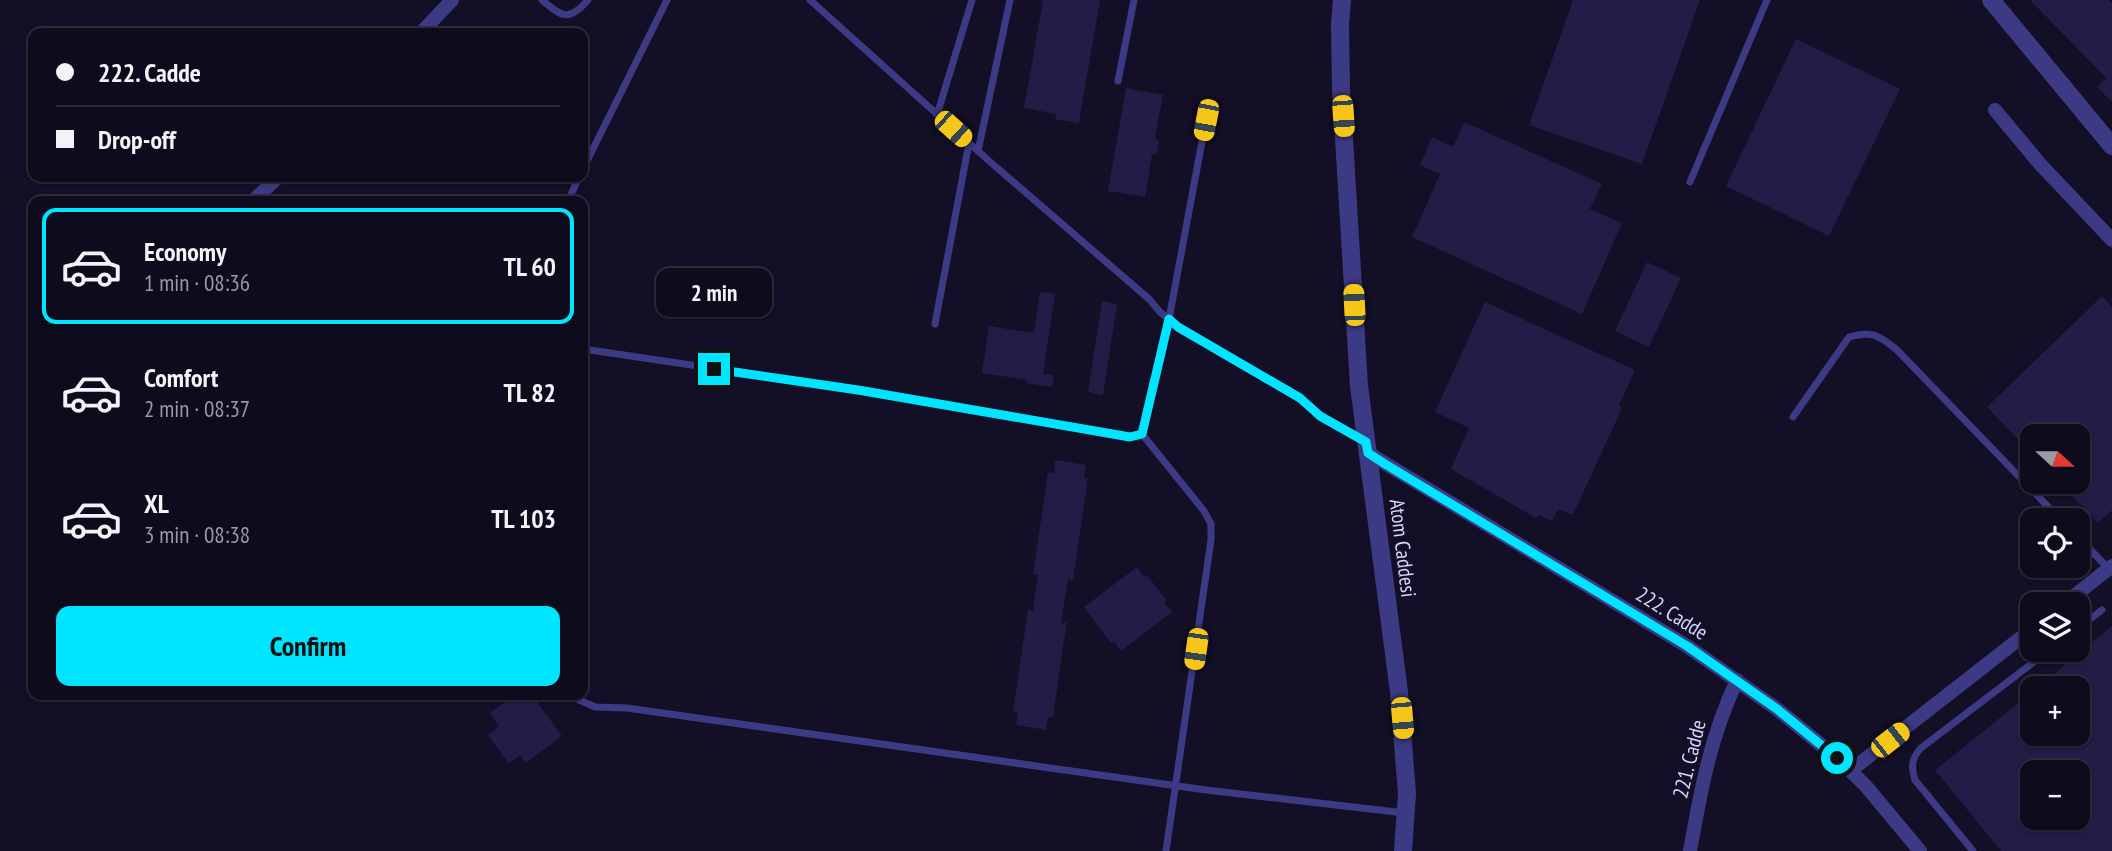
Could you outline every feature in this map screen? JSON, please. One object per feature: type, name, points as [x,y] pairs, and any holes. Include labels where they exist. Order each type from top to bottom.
[{"type":"street","points":[[426,28],[452,0]]},
{"type":"street","name":"Atom Caddesi","points":[[1342,0],[1341,89],[1359,386],[1399,692],[1406,771],[1403,851]]},
{"type":"street","points":[[1991,0],[2112,146]]},
{"type":"street","points":[[1995,110],[2040,164],[2112,240]]},
{"type":"street","points":[[258,196],[273,182]]},
{"type":"street","name":"222. Cadde","points":[[1367,447],[1687,646],[1777,709],[1865,785],[1920,851]]},
{"type":"street","points":[[2079,592],[2110,567]]},
{"type":"street","points":[[1850,771],[2020,638]]},
{"type":"street","name":"221. Cadde","points":[[1690,851],[1704,772],[1725,707],[1737,680]]},
{"type":"lane","points":[[542,0],[564,15],[571,15],[578,12],[588,0]]},
{"type":"lane","points":[[588,159],[667,0]]},
{"type":"lane","points":[[810,0],[1178,327],[1300,398],[1320,416],[1367,447]]},
{"type":"lane","points":[[937,115],[972,0]]},
{"type":"lane","points":[[978,150],[1010,0]]},
{"type":"lane","points":[[1118,81],[1134,0]]},
{"type":"lane","points":[[1690,182],[1767,0]]},
{"type":"lane","points":[[1142,434],[1169,319],[1206,120]]},
{"type":"lane","points":[[935,324],[969,143]]},
{"type":"lane","points":[[1793,417],[1849,337],[1872,334],[1897,350],[2049,508]]},
{"type":"lane","points":[[588,350],[847,388],[1130,437],[1142,434]]},
{"type":"lane","points":[[1142,434],[1209,517],[1211,524],[1211,540],[1166,851]]},
{"type":"lane","points":[[2090,548],[2110,567]]},
{"type":"lane","points":[[2090,619],[2102,610]]},
{"type":"lane","points":[[1973,851],[1915,780],[1911,768],[1914,756],[2034,662]]},
{"type":"lane","points":[[580,700],[595,707],[628,708],[1176,786],[1406,813]]},
{"type":"building","points":[[1043,0],[1100,0],[1079,123],[1055,119],[1056,114],[1024,108]]},
{"type":"building","points":[[1573,0],[1700,0],[1642,164],[1529,125]]},
{"type":"building","points":[[2030,0],[2108,0],[2112,4],[2112,102],[2097,87],[2106,78]]},
{"type":"building","points":[[1796,39],[1900,89],[1829,236],[1726,186]]},
{"type":"building","points":[[1126,88],[1163,95],[1155,138],[1159,141],[1157,153],[1152,155],[1145,197],[1108,191]]},
{"type":"building","points":[[1464,122],[1602,184],[1590,209],[1622,223],[1582,314],[1412,237],[1440,174],[1420,165],[1432,137],[1453,147]]},
{"type":"building","points":[[1647,262],[1681,278],[1649,347],[1615,331]]},
{"type":"building","points":[[1040,292],[1055,294],[1043,374],[1054,375],[1052,387],[982,373],[989,326],[1034,333]]},
{"type":"building","points":[[2102,296],[2112,307],[2112,510],[2098,523],[2090,515],[2090,508],[2084,508],[2070,494],[2090,494],[2090,424],[2020,424],[2020,441],[1987,407]]},
{"type":"building","points":[[1102,301],[1117,304],[1103,395],[1088,392]]},
{"type":"building","points":[[1485,302],[1635,370],[1619,406],[1622,408],[1573,515],[1558,509],[1552,521],[1538,515],[1536,518],[1451,469],[1469,428],[1435,412]]},
{"type":"building","points":[[1055,460],[1086,465],[1084,478],[1088,478],[1073,580],[1068,579],[1061,625],[1067,620],[1053,717],[1048,717],[1046,730],[1016,725],[1018,713],[1013,712],[1028,610],[1033,611],[1038,575],[1033,574],[1048,472],[1054,473]]},
{"type":"building","points":[[1137,567],[1144,577],[1147,575],[1172,612],[1121,651],[1114,641],[1111,643],[1084,607]]},
{"type":"building","points":[[2112,626],[2112,851],[2001,851],[1935,770],[2020,702],[2020,746],[2090,746],[2090,676],[2052,676],[2068,662],[2090,662],[2090,644]]},
{"type":"building","points":[[507,700],[536,700],[562,736],[526,763],[520,755],[509,764],[488,735],[499,726],[490,713]]},
{"type":"route","points":[[714,369],[858,390],[1130,437],[1142,434],[1146,422],[1169,319],[1178,327],[1300,398],[1320,416],[1366,442],[1368,453],[1385,464],[1687,646],[1777,709],[1837,758]]}]
